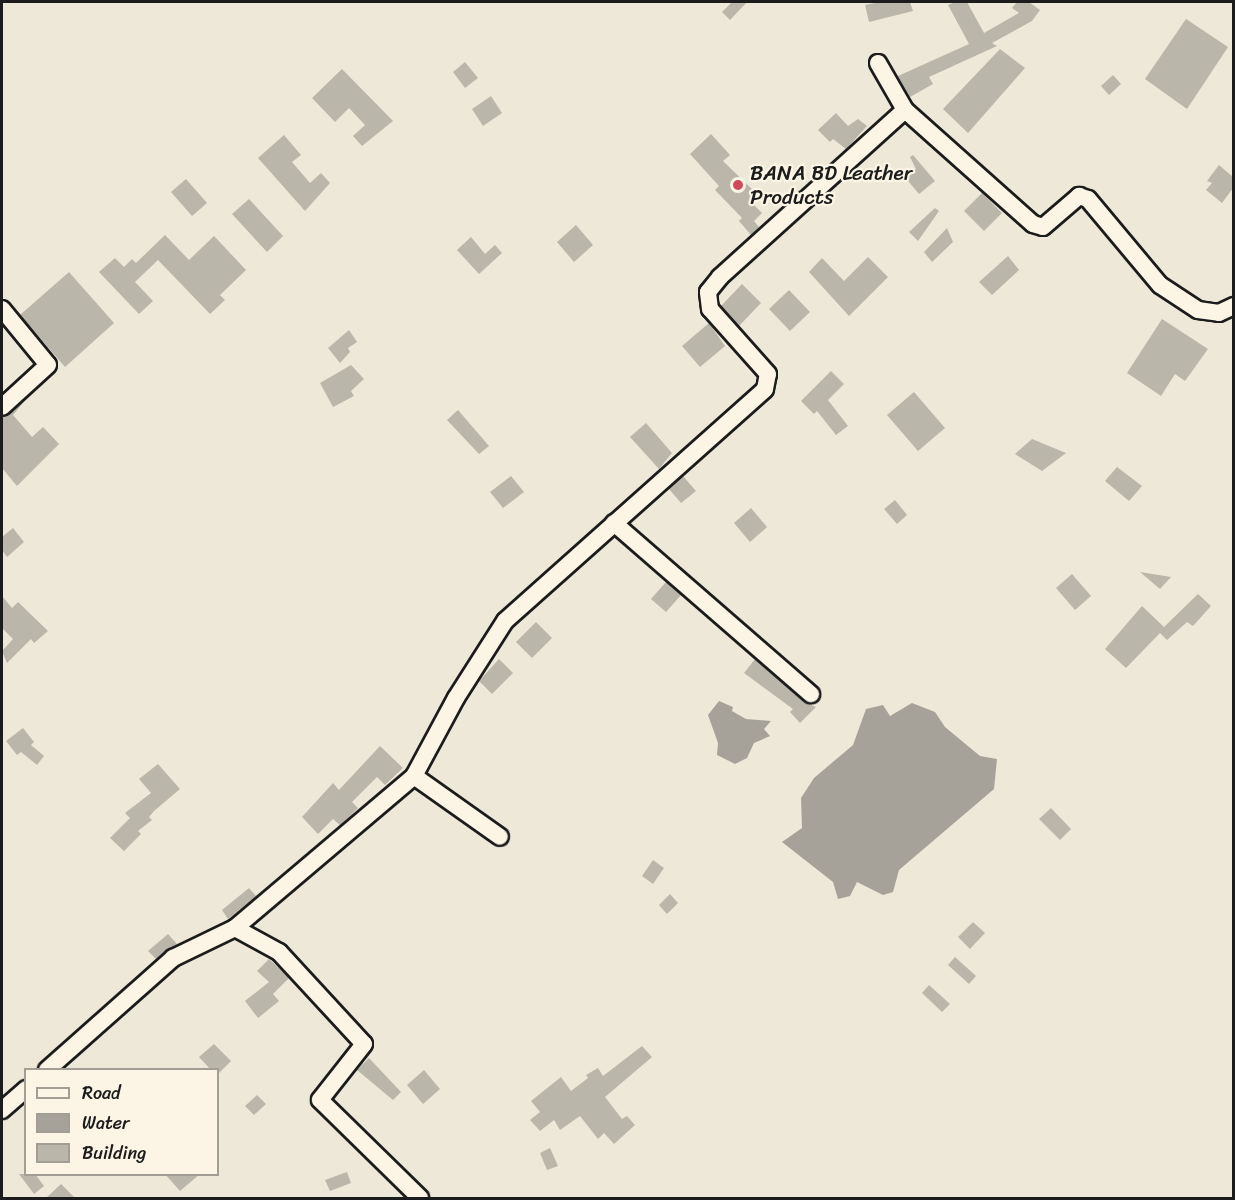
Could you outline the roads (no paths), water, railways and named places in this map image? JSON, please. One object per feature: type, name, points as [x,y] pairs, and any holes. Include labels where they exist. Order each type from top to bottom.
[{"type":"street","points":[[878,63],[905,110],[1033,224],[1043,227],[1079,196],[1088,200],[1160,285],[1198,310],[1219,313],[1233,306]]},
{"type":"street","points":[[49,1068],[173,958],[235,928],[414,776],[456,698],[506,621],[765,389],[768,374],[710,309],[708,292],[728,269],[905,110]]},
{"type":"street","points":[[2,309],[48,364],[2,407]]},
{"type":"street","points":[[615,523],[811,694]]},
{"type":"street","points":[[414,776],[500,837]]},
{"type":"street","points":[[235,928],[279,952],[364,1044],[320,1100],[420,1198]]},
{"type":"street","points":[[2,1110],[24,1091]]},
{"type":"water","points":[[719,701],[733,707],[732,711],[746,719],[771,721],[764,729],[770,736],[754,743],[747,758],[735,764],[717,755],[718,743],[708,715]]},
{"type":"water","points":[[912,703],[935,712],[945,727],[980,756],[997,759],[994,789],[899,870],[893,892],[883,895],[857,882],[850,896],[838,899],[833,882],[782,842],[802,828],[801,798],[814,778],[853,745],[866,709],[883,705],[890,716]]},
{"type":"place","name":"BANA BD Leather Products","points":[[738,185]]}]
